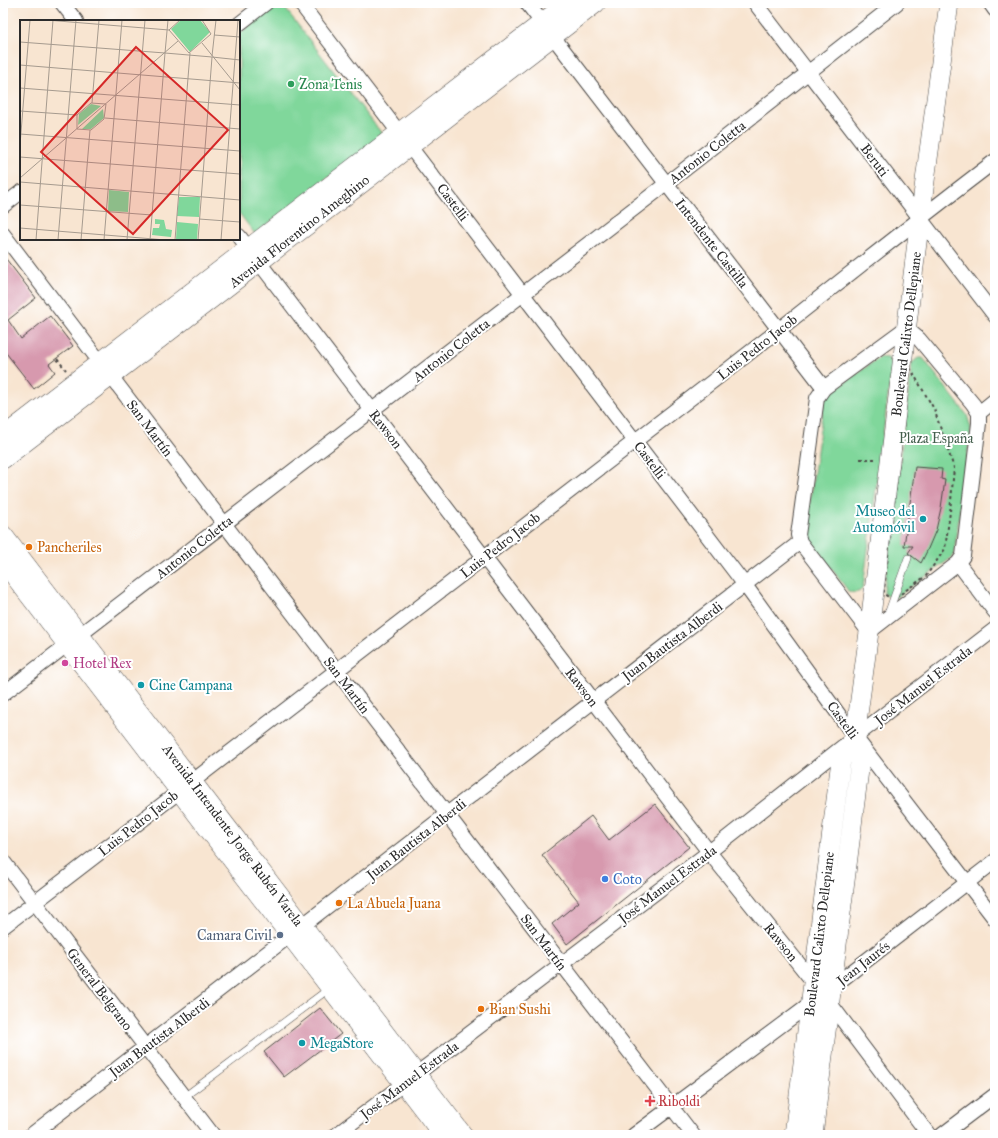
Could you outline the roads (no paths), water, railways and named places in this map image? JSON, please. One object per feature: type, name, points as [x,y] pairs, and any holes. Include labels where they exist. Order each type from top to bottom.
[{"type":"main road","name":"Avenida Florentino Ameghino","points":[[548,29],[568,3]]},
{"type":"main road","name":"Avenida Florentino Ameghino","points":[[3,459],[105,369],[249,249],[404,139],[548,29],[596,3]]},
{"type":"main road","name":"Boulevard Calixto Dellepiane","points":[[813,1135],[821,994],[841,760],[855,737],[920,218],[949,3]]},
{"type":"main road","name":"Avenida Florentino Ameghino","points":[[3,437],[105,369]]},
{"type":"main road","name":"Avenida Intendente Jorge Rubén Varela","points":[[3,535],[74,640],[410,1079],[443,1135]]},
{"type":"main road","name":"Avenida Intendente Jorge Rubén Varela","points":[[3,561],[74,640]]},
{"type":"main road","name":"Avenida Intendente Jorge Rubén Varela","points":[[297,932],[330,988],[410,1079],[463,1135]]},
{"type":"main road","name":"Boulevard Calixto Dellepiane","points":[[794,1135],[821,994]]},
{"type":"street","points":[[62,3],[75,20]]},
{"type":"street","points":[[240,23],[266,3]]},
{"type":"street","name":"Castelli","points":[[300,3],[745,585],[855,737],[995,919]]},
{"type":"street","name":"Intendente Castilla","points":[[527,3],[824,388]]},
{"type":"street","name":"Beruti","points":[[755,3],[995,316]]},
{"type":"street","name":"Antonio Coletta","points":[[3,694],[666,184],[897,3]]},
{"type":"street","points":[[990,3],[995,10]]},
{"type":"street","name":"Luis Pedro Jacob","points":[[3,927],[337,672],[995,161]]},
{"type":"street","points":[[3,206],[20,193]]},
{"type":"street","name":"San Martín","points":[[3,234],[446,815],[693,1135]]},
{"type":"street","name":"Rawson","points":[[249,249],[593,701],[929,1135]]},
{"type":"street","points":[[906,328],[919,339],[973,404],[979,413],[980,423],[963,556],[958,563],[869,632],[800,542],[798,535],[817,398],[824,388],[906,328]]},
{"type":"street","points":[[979,413],[995,400]]},
{"type":"street","name":"Juan Bautista Alberdi","points":[[31,1135],[297,932],[800,542]]},
{"type":"street","points":[[958,563],[995,612]]},
{"type":"street","name":"José Manuel Estrada","points":[[336,1135],[562,965],[995,629]]},
{"type":"street","name":"General Belgrano","points":[[3,861],[213,1135]]},
{"type":"street","name":"Jean Jaurés","points":[[634,1135],[995,861]]},
{"type":"street","points":[[942,1135],[995,1095]]},
{"type":"lane","points":[[886,619],[908,558]]},
{"type":"lane","points":[[184,1098],[330,988]]},
{"type":"place","name":"Zona Tenis","points":[[291,84]]},
{"type":"place","name":"Museo del Automóvil","points":[[923,519]]},
{"type":"place","name":"Pancheriles","points":[[29,547]]},
{"type":"place","name":"Hotel Rex","points":[[65,663]]},
{"type":"place","name":"Cine Campana","points":[[141,685]]},
{"type":"place","name":"Coto","points":[[605,879]]},
{"type":"place","name":"La Abuela Juana","points":[[339,903]]},
{"type":"place","name":"Camara Civil","points":[[280,935]]},
{"type":"place","name":"Bian Sushi","points":[[481,1009]]},
{"type":"place","name":"MegaStore","points":[[302,1043]]},
{"type":"place","name":"Riboldi","points":[[650,1101]]},
{"type":"park label","name":"Plaza España","points":[[936,438]]}]
